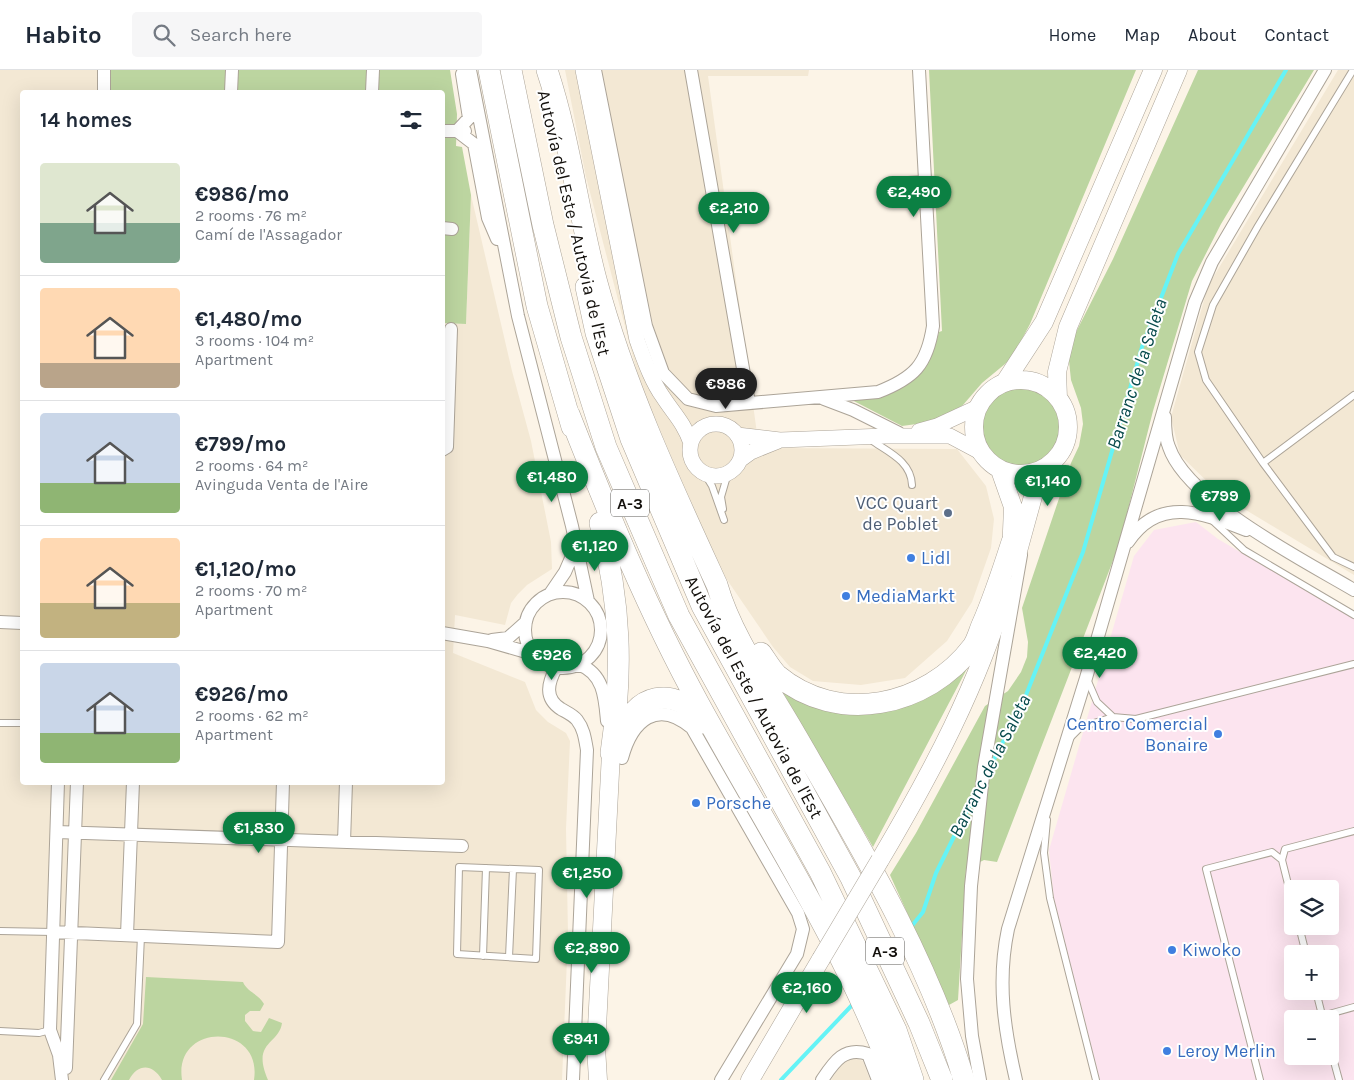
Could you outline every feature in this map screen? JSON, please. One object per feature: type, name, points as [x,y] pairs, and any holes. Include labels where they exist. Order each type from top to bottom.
[{"type":"highway","points":[[490,70],[537,306],[609,559],[619,621],[617,756]]},
{"type":"highway","name":"Autovía del Este / Autovia de l'Est","points":[[511,70],[543,225],[571,337],[606,447],[679,616],[820,872],[896,1030],[913,1080]]},
{"type":"highway","name":"Autovía del Este / Autovia de l'Est","points":[[539,70],[596,333],[631,439],[702,606],[851,878],[920,1023],[942,1080]]},
{"type":"highway","points":[[546,70],[560,114],[580,213],[601,294],[628,374],[667,476],[717,585],[722,601],[742,641],[873,859],[942,1012],[964,1080]]},
{"type":"highway","points":[[568,414],[626,556],[699,704],[823,924],[875,1050],[894,1080]]},
{"type":"highway","points":[[717,585],[727,598],[749,637],[776,674],[798,689],[823,700],[863,706],[886,702],[925,688],[949,671],[974,645],[1018,539]]},
{"type":"highway","points":[[617,756],[625,728],[634,710],[648,700],[658,697],[668,698],[684,704],[698,716],[756,816],[772,831]]},
{"type":"main road","points":[[1005,382],[1044,322],[1153,70]]},
{"type":"main road","points":[[1058,398],[1057,372],[1068,327],[1178,70]]},
{"type":"main road","points":[[1019,380],[1034,382],[1047,388],[1058,398],[1065,410],[1068,424],[1067,439],[1061,452],[1052,463],[1040,471],[1026,475],[1013,474],[1000,470],[989,463],[980,452],[974,438],[973,422],[978,407],[989,392],[1005,382],[1019,380]]},
{"type":"main road","points":[[1000,470],[1013,507],[1018,539]]},
{"type":"main road","points":[[750,1080],[821,958],[873,859],[924,785],[956,722],[985,656],[1008,582],[1018,539],[1040,471]]},
{"type":"main road","points":[[598,1080],[596,1047],[617,756]]},
{"type":"main road","points":[[609,1080],[606,1051],[617,756]]},
{"type":"street","points":[[104,70],[104,90]]},
{"type":"street","points":[[231,90],[232,70]]},
{"type":"street","points":[[372,90],[373,70]]},
{"type":"street","points":[[457,131],[469,118],[462,70]]},
{"type":"street","points":[[470,70],[518,316],[572,526],[575,549],[588,601],[596,611],[601,622],[601,635],[598,647],[591,657],[580,665],[569,668],[556,668],[540,661],[533,654],[528,644],[526,622],[530,610],[539,600],[550,594],[570,592],[588,601]]},
{"type":"street","points":[[583,70],[637,340],[649,372],[662,396],[680,419],[691,443],[692,461],[704,473],[712,476],[728,473],[740,460],[751,452],[780,440]]},
{"type":"street","points":[[595,70],[646,326],[663,373],[688,399],[716,406],[878,392],[900,384],[918,370],[930,348],[933,326],[920,70]]},
{"type":"street","points":[[691,70],[749,403]]},
{"type":"street","points":[[1016,1080],[1002,1011],[1002,955],[1008,928],[1086,678],[1195,302],[1212,262],[1325,70]]},
{"type":"street","points":[[445,131],[469,131],[482,135]]},
{"type":"street","points":[[457,131],[474,144],[488,218],[504,251]]},
{"type":"street","points":[[445,448],[447,447],[451,329]]},
{"type":"street","points":[[649,372],[672,401],[705,426]]},
{"type":"street","points":[[822,398],[854,410],[892,434],[950,436],[980,452]]},
{"type":"street","points":[[1166,399],[1165,427],[1169,448],[1182,469],[1206,494],[1262,537],[1354,590]]},
{"type":"street","points":[[691,443],[694,436],[705,426],[722,425],[737,435],[780,440],[866,437],[892,434],[937,426],[978,407]]},
{"type":"street","points":[[737,435],[742,452],[740,460]]},
{"type":"street","points":[[1122,556],[1136,531],[1155,518],[1178,512],[1207,515],[1262,537]]},
{"type":"street","points":[[980,1080],[972,1036],[967,979],[971,886],[984,767],[1004,653],[1018,539]]},
{"type":"street","points":[[550,594],[565,572],[575,549]]},
{"type":"street","points":[[0,622],[20,623]]},
{"type":"street","points":[[488,641],[508,638],[526,622]]},
{"type":"street","points":[[445,634],[488,641],[533,654]]},
{"type":"street","points":[[580,665],[589,668],[597,675],[602,686],[617,756]]},
{"type":"street","points":[[556,668],[548,684],[550,699],[558,708],[576,718],[584,733],[587,750],[573,1080]]},
{"type":"street","points":[[617,756],[631,732],[645,719],[654,716],[674,716],[692,728],[798,913],[802,924],[801,945],[788,971],[721,1080]]},
{"type":"street","points":[[58,785],[50,1030],[59,1055],[62,1080]]},
{"type":"street","points":[[66,1080],[76,785]]},
{"type":"street","points":[[127,935],[133,785]]},
{"type":"street","points":[[53,932],[278,942],[283,785]]},
{"type":"street","points":[[344,842],[346,785]]},
{"type":"street","points":[[56,832],[462,846]]},
{"type":"street","points":[[50,1030],[58,1033],[67,1031]]},
{"type":"street","points":[[822,1080],[838,1057],[854,1051],[875,1050],[878,1080]]},
{"type":"lane","points":[[1353,70],[1258,226],[1213,305],[1198,352],[1206,380],[1263,463],[1333,556],[1354,567]]},
{"type":"lane","points":[[908,180],[926,180]]},
{"type":"lane","points":[[1263,463],[1354,395]]},
{"type":"lane","points":[[866,437],[902,461],[912,477],[912,485]]},
{"type":"lane","points":[[704,473],[712,486],[724,520],[722,497],[728,473]]},
{"type":"lane","points":[[1207,515],[1244,550],[1354,615]]},
{"type":"lane","points":[[1066,744],[1081,726],[1113,717],[1136,719],[1354,664]]},
{"type":"lane","points":[[1086,678],[1097,702],[1113,717]]},
{"type":"lane","points":[[0,723],[20,723]]},
{"type":"lane","points":[[1050,793],[1044,853],[1047,880],[1096,1080]]},
{"type":"lane","points":[[1287,880],[1282,860],[1285,849],[1354,831]]},
{"type":"lane","points":[[1260,1080],[1206,869],[1272,852],[1282,860]]},
{"type":"lane","points":[[459,867],[512,869],[539,870],[536,959],[457,954],[459,867]]},
{"type":"lane","points":[[483,956],[486,868]]},
{"type":"lane","points":[[510,957],[512,869]]},
{"type":"lane","points":[[0,930],[53,932]]},
{"type":"lane","points":[[104,1080],[137,1024],[141,936]]},
{"type":"lane","points":[[1339,1012],[1354,1007]]},
{"type":"lane","points":[[0,1031],[39,1033],[50,1030]]},
{"type":"lane","points":[[1335,1065],[1339,1080]]},
{"type":"shaded area","points":[[0,70],[110,70],[109,90],[20,90],[20,785],[445,785],[445,323],[466,324],[471,195],[512,371],[531,441],[551,542],[552,569],[527,585],[518,594],[511,603],[505,625],[455,615],[453,653],[525,682],[536,710],[548,722],[566,733],[570,741],[566,829],[568,934],[562,1080],[0,1080]]},
{"type":"shaded area","points":[[565,70],[809,70],[808,76],[708,76],[759,448],[957,449],[986,486],[994,519],[991,548],[972,602],[947,641],[905,678],[861,685],[813,681],[790,667],[773,647],[719,568],[640,384],[586,177]]},
{"type":"shaded area","points":[[1338,70],[1354,70],[1354,575],[1221,495],[1180,455],[1171,417],[1208,286]]},
{"type":"shaded area","name":"Centro Comercial Bonaire","points":[[1196,522],[1218,539],[1354,619],[1354,1080],[1100,1080],[1054,900],[1049,850],[1134,556],[1154,530]]},
{"type":"shaded area","points":[[851,1056],[863,1061],[870,1080],[831,1080],[843,1061]]},
{"type":"green space","points":[[110,70],[450,70],[457,114],[456,146],[462,147],[471,195],[466,324],[445,323],[445,90],[109,90]]},
{"type":"green space","points":[[929,70],[1136,70],[1030,324],[1014,354],[982,383],[963,405],[948,415],[931,422],[902,426],[848,398],[883,393],[908,384],[918,376],[926,365],[939,332],[942,331]]},
{"type":"green space","points":[[1198,70],[1314,70],[1221,224],[1192,281],[1153,411],[1119,545],[997,862],[984,860],[966,869],[958,1000],[949,1005],[890,875],[916,833],[985,706],[1008,691],[1021,672],[1027,657],[1028,642],[1022,608],[1071,463],[1079,446],[1083,424],[1081,408],[1071,380],[1069,361],[1072,340],[1113,259]]},
{"type":"green space","points":[[1013,388],[1029,388],[1043,394],[1054,405],[1060,419],[1060,435],[1054,449],[1043,460],[1029,466],[1013,466],[999,460],[988,449],[982,435],[982,419],[988,405],[999,394]]},
{"type":"green space","points":[[969,665],[873,847],[779,686],[850,712]]},
{"type":"green space","points":[[146,977],[243,982],[264,1004],[260,1011],[250,1011],[245,1015],[245,1021],[253,1031],[261,1032],[269,1018],[282,1023],[280,1030],[264,1051],[264,1067],[268,1080],[254,1080],[253,1061],[245,1047],[233,1039],[218,1036],[203,1039],[191,1047],[183,1061],[182,1080],[162,1080],[150,1068],[141,1068],[129,1080],[111,1080],[143,1024]]},
{"type":"waterway","name":"Barranc de la Saleta","points":[[989,769],[1022,705],[1083,552],[1142,347],[1178,254],[1286,70]]},
{"type":"waterway","name":"Barranc de la Saleta","points":[[911,927],[923,912],[936,873],[976,792]]},
{"type":"waterway","points":[[781,1080],[854,1003]]},
{"type":"place","name":"VCC Quart de Poblet","points":[[948,513]]},
{"type":"place","name":"Lidl","points":[[911,558]]},
{"type":"place","name":"MediaMarkt","points":[[846,596]]},
{"type":"place","name":"Centro Comercial Bonaire","points":[[1218,734]]},
{"type":"place","name":"Porsche","points":[[696,803]]},
{"type":"place","name":"Kiwoko","points":[[1172,950]]},
{"type":"place","name":"Leroy Merlin","points":[[1167,1051]]}]
